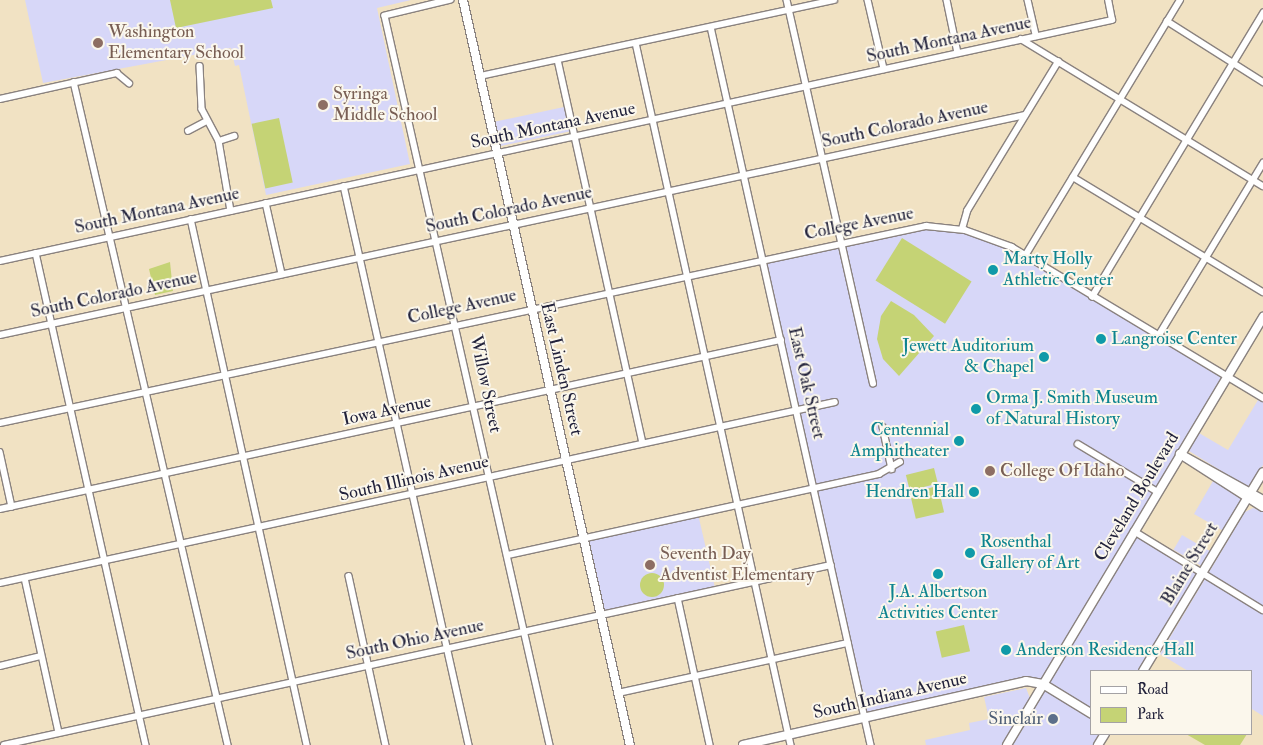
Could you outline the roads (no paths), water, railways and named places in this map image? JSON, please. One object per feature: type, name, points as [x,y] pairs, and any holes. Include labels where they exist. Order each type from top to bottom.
[{"type":"main road","name":"East Linden Street","points":[[463,0],[630,745]]},
{"type":"main road","name":"Cleveland Boulevard","points":[[1007,745],[1263,317]]},
{"type":"main road","points":[[1180,454],[1250,495],[1263,500]]},
{"type":"main road","name":"Blaine Street","points":[[1144,670],[1263,472]]},
{"type":"main road","points":[[1250,495],[1263,507]]},
{"type":"main road","name":"South Indiana Avenue","points":[[743,745],[1026,681],[1043,684]]},
{"type":"main road","points":[[1043,684],[1090,713]]},
{"type":"street","name":"Willow Street","points":[[451,0],[385,16],[419,170],[438,240],[550,745]]},
{"type":"street","points":[[787,0],[840,243],[873,383]]},
{"type":"street","points":[[480,76],[834,0]]},
{"type":"street","points":[[868,0],[884,69]]},
{"type":"street","points":[[947,0],[958,53]]},
{"type":"street","points":[[1028,0],[1036,36]]},
{"type":"street","name":"South Montana Avenue","points":[[0,261],[1112,20],[1108,0]]},
{"type":"street","points":[[1026,256],[1180,0]]},
{"type":"street","points":[[1092,297],[1263,13]]},
{"type":"street","points":[[1167,22],[1263,82]]},
{"type":"street","name":"East Oak Street","points":[[711,27],[871,745]]},
{"type":"street","points":[[1021,40],[1263,186]]},
{"type":"street","points":[[636,43],[791,745]]},
{"type":"street","points":[[558,60],[643,442]]},
{"type":"street","points":[[1058,62],[967,211],[962,229],[1026,256],[1263,398]]},
{"type":"street","points":[[200,66],[207,120],[219,141],[231,211]]},
{"type":"street","points":[[0,99],[74,82],[123,75],[129,83]]},
{"type":"street","points":[[74,82],[129,307],[228,745]]},
{"type":"street","name":"South Colorado Avenue","points":[[0,335],[1025,115]]},
{"type":"street","points":[[188,131],[207,120]]},
{"type":"street","points":[[219,141],[234,136]]},
{"type":"street","points":[[1159,335],[1263,163]]},
{"type":"street","points":[[1073,177],[1263,292]]},
{"type":"street","points":[[344,186],[469,745]]},
{"type":"street","points":[[266,203],[282,274]]},
{"type":"street","points":[[191,219],[308,745]]},
{"type":"street","name":"College Avenue","points":[[0,423],[456,323],[840,243],[908,227],[962,229]]},
{"type":"street","points":[[36,253],[146,745]]},
{"type":"street","name":"Iowa Avenue","points":[[0,509],[706,358],[781,340]]},
{"type":"street","name":"South Illinois Avenue","points":[[0,583],[183,546],[643,442],[835,402]]},
{"type":"street","points":[[883,427],[892,469]]},
{"type":"street","points":[[1078,444],[1158,492]]},
{"type":"street","points":[[0,452],[12,507]]},
{"type":"street","points":[[508,555],[584,540],[852,479],[892,469],[900,462]]},
{"type":"street","points":[[1134,531],[1263,610]]},
{"type":"street","name":"South Ohio Avenue","points":[[4,745],[139,714],[831,565]]},
{"type":"street","points":[[349,576],[386,745]]},
{"type":"street","points":[[25,578],[59,732]]},
{"type":"street","points":[[678,598],[693,677],[710,745]]},
{"type":"street","points":[[618,693],[848,643]]},
{"type":"street","points":[[0,666],[41,656]]},
{"type":"place","name":"Washington Elementary School","points":[[98,43]]},
{"type":"place","name":"Syringa Middle School","points":[[323,105]]},
{"type":"place","name":"Marty Holly Athletic Center","points":[[993,270]]},
{"type":"place","name":"Langroise Center","points":[[1101,339]]},
{"type":"place","name":"Jewett Auditorium & Chapel","points":[[1044,357]]},
{"type":"place","name":"Orma J. Smith Museum of Natural History","points":[[976,409]]},
{"type":"place","name":"Centennial Amphitheater","points":[[959,441]]},
{"type":"place","name":"College Of Idaho","points":[[990,471]]},
{"type":"place","name":"Hendren Hall","points":[[974,492]]},
{"type":"place","name":"Rosenthal Gallery of Art","points":[[970,553]]},
{"type":"place","name":"Seventh Day Adventist Elementary","points":[[650,565]]},
{"type":"place","name":"J.A. Albertson Activities Center","points":[[938,574]]},
{"type":"place","name":"Anderson Residence Hall","points":[[1006,650]]},
{"type":"place","name":"Sinclair","points":[[1053,719]]}]
